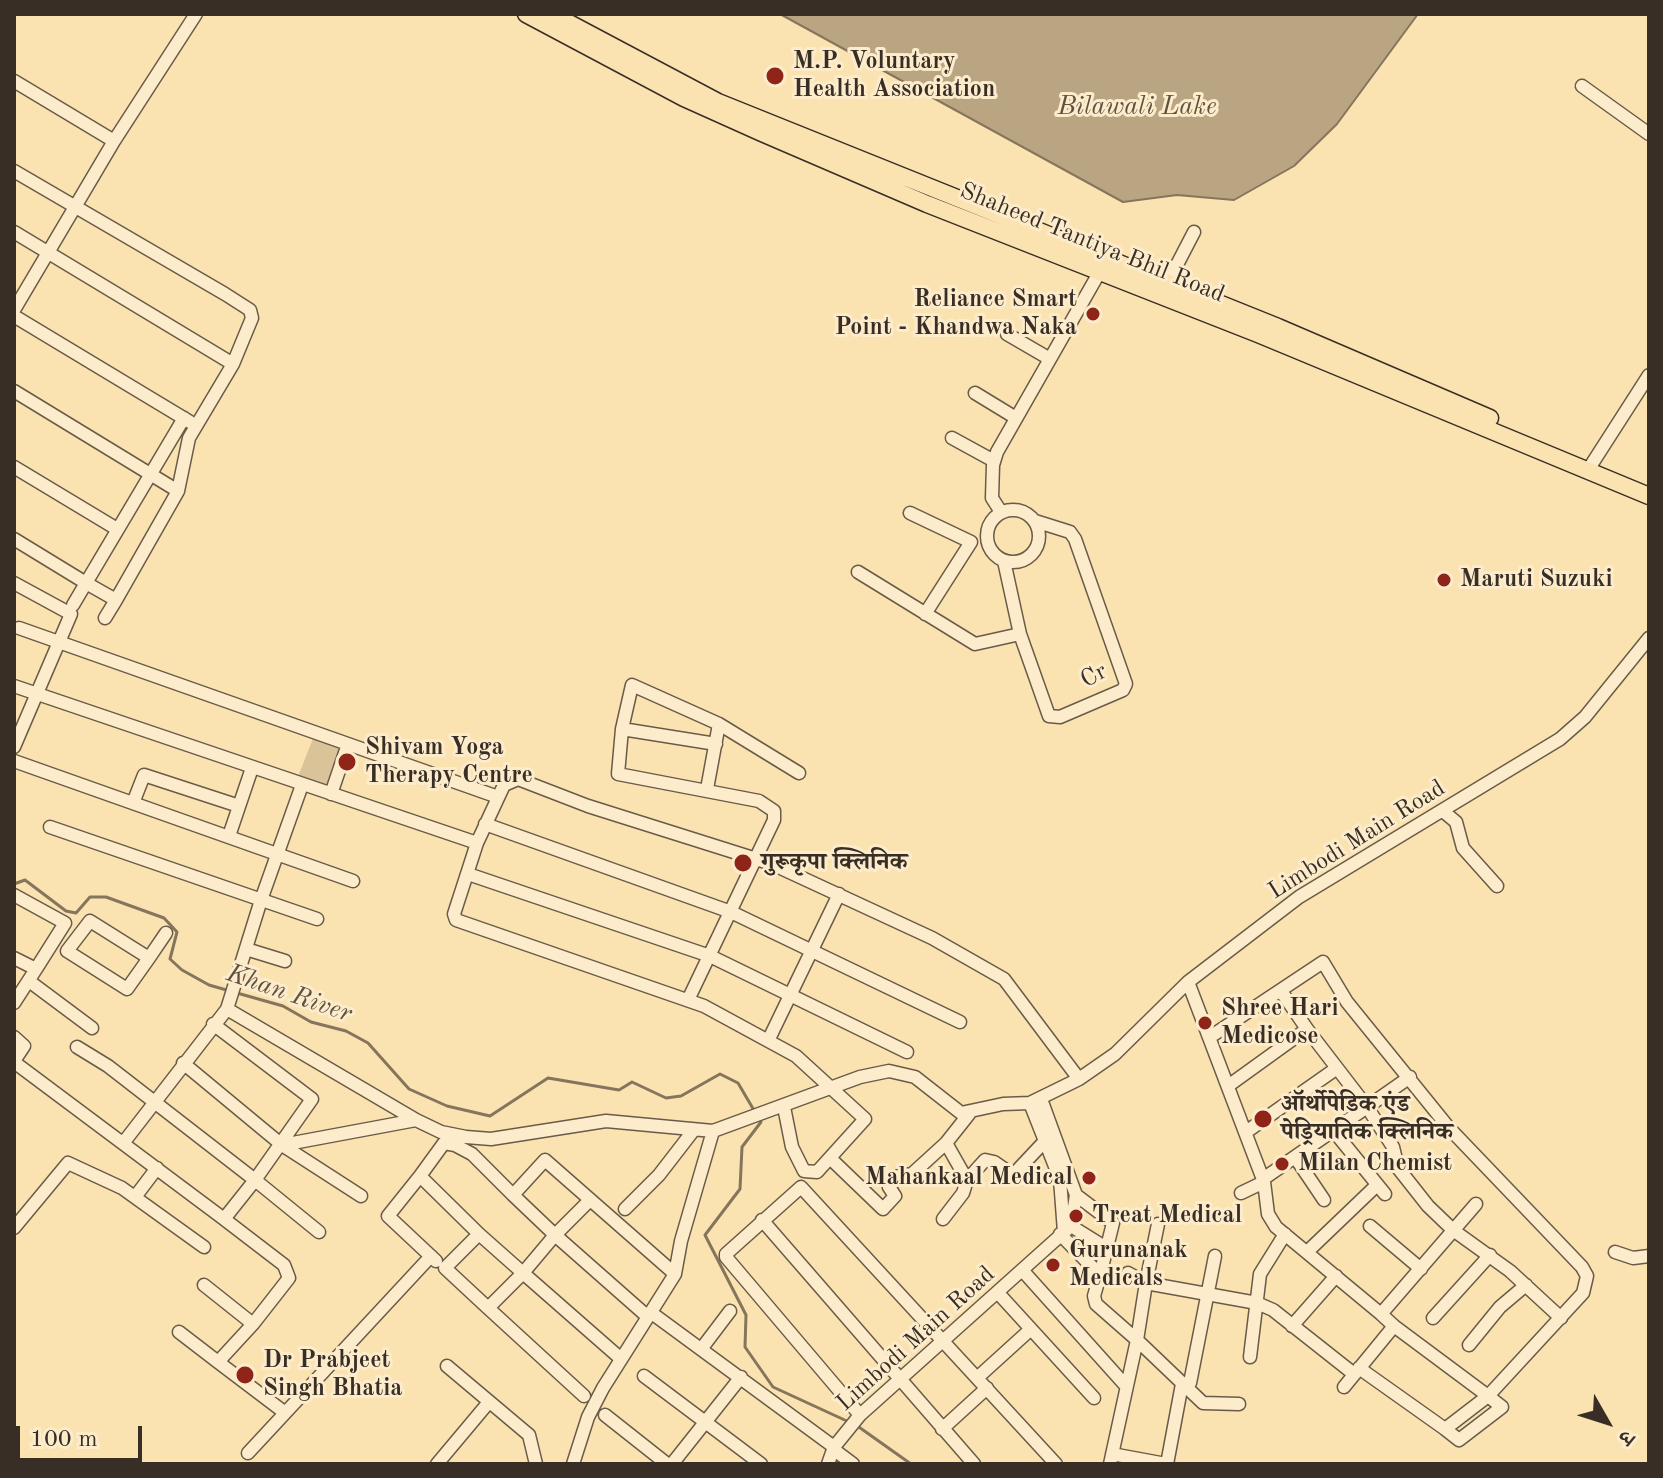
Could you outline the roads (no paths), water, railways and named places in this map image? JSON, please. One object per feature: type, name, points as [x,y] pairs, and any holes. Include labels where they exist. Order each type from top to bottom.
[{"type":"main road","name":"Shaheed Tantiya Bhil Road","points":[[526,14],[721,116],[927,204],[1103,266],[1167,284],[1591,466],[1649,496]]},
{"type":"main road","name":"Shaheed Tantiya Bhil Road","points":[[552,14],[718,102],[1103,266],[1591,466],[1649,485]]},
{"type":"street","points":[[14,310],[114,141],[196,14]]},
{"type":"street","points":[[14,81],[114,141]]},
{"type":"street","points":[[1582,86],[1649,134]]},
{"type":"street","points":[[14,171],[73,209],[250,310],[247,334],[233,364],[184,451],[178,491],[105,618]]},
{"type":"street","points":[[14,232],[233,364]]},
{"type":"street","points":[[1167,284],[1194,232]]},
{"type":"street","points":[[1001,512],[992,498],[994,461],[1103,266]]},
{"type":"street","points":[[14,316],[196,426]]},
{"type":"street","points":[[1007,334],[1050,359]]},
{"type":"street","points":[[1591,466],[1649,375]]},
{"type":"street","points":[[14,391],[178,491]]},
{"type":"street","points":[[975,393],[1016,418]]},
{"type":"street","points":[[73,605],[184,418]]},
{"type":"street","points":[[952,438],[994,461]]},
{"type":"street","points":[[14,467],[117,529]]},
{"type":"street","points":[[1020,510],[1035,521],[1039,538],[1032,554],[1016,562],[1004,561],[991,550],[987,538],[988,526],[1001,512],[1020,510]]},
{"type":"street","points":[[910,513],[971,542],[987,538]]},
{"type":"street","name":"Cr","points":[[1004,561],[1020,634],[1049,716],[1060,717],[1125,687],[1075,539],[1070,532],[1035,521]]},
{"type":"street","points":[[14,539],[116,600]]},
{"type":"street","points":[[925,614],[971,542]]},
{"type":"street","points":[[858,572],[975,644],[1020,634]]},
{"type":"street","points":[[14,583],[71,614],[14,747]]},
{"type":"street","points":[[19,628],[498,797]]},
{"type":"street","name":"Limbodi Main Road","points":[[1036,1101],[1079,1079],[1115,1054],[1188,982],[1299,897],[1539,753],[1585,717],[1649,638]]},
{"type":"street","points":[[688,1000],[774,820],[774,811],[759,801],[618,774],[630,688],[635,685],[719,724],[799,773]]},
{"type":"street","points":[[14,686],[477,843]]},
{"type":"street","points":[[707,789],[719,724]]},
{"type":"street","points":[[622,729],[716,744]]},
{"type":"street","points":[[331,794],[348,744]]},
{"type":"street","points":[[14,761],[353,881]]},
{"type":"street","points":[[229,836],[252,768]]},
{"type":"street","points":[[133,803],[144,775],[239,806]]},
{"type":"street","points":[[784,1107],[792,1147],[804,1171],[817,1172],[865,1119],[812,1068],[769,1039],[688,1000],[461,924],[454,914],[477,843],[504,785],[518,779],[755,861],[787,869],[971,958],[1004,979],[1079,1079]]},
{"type":"street","points":[[124,1142],[231,997],[302,785]]},
{"type":"street","points":[[1444,812],[1456,822],[1463,848],[1497,886]]},
{"type":"street","points":[[485,824],[731,912],[960,1022]]},
{"type":"street","points":[[50,827],[317,919]]},
{"type":"street","points":[[468,874],[710,956],[907,1052]]},
{"type":"street","points":[[769,1039],[839,894]]},
{"type":"street","points":[[14,895],[64,921],[65,925],[14,1003]]},
{"type":"street","points":[[67,951],[90,921],[149,958]]},
{"type":"street","points":[[53,943],[132,993],[149,958],[166,933]]},
{"type":"street","points":[[246,949],[285,961]]},
{"type":"street","points":[[14,958],[36,969]]},
{"type":"street","points":[[1210,1037],[1323,962],[1347,1002],[1489,1172],[1582,1267],[1587,1285],[1561,1318],[1488,1396]]},
{"type":"street","points":[[29,981],[92,1028]]},
{"type":"street","points":[[1128,1273],[1146,1283],[1257,1303],[1459,1440],[1502,1407],[1394,1326],[1271,1221],[1264,1181],[1188,982]]},
{"type":"street","points":[[1281,991],[1367,1107],[1393,1147],[1398,1168],[1428,1206],[1453,1230],[1526,1285],[1561,1318]]},
{"type":"street","points":[[231,997],[416,1120],[441,1132],[466,1137],[491,1139],[606,1121],[713,1131],[879,1072],[900,1071],[915,1077],[953,1108],[969,1114]]},
{"type":"street","points":[[213,1024],[312,1099],[282,1145],[224,1219]]},
{"type":"street","points":[[1228,1086],[1307,1029]]},
{"type":"street","points":[[14,1037],[24,1046],[14,1061],[284,1265],[289,1273],[285,1286],[218,1362]]},
{"type":"street","points":[[77,1047],[255,1180],[319,1232]]},
{"type":"street","points":[[183,1063],[282,1145],[361,1196]]},
{"type":"street","points":[[1246,1132],[1337,1068]]},
{"type":"street","points":[[1241,1193],[1264,1181],[1410,1077]]},
{"type":"street","points":[[831,1159],[883,1209],[895,1196],[889,1187],[899,1176],[912,1174],[946,1143],[969,1114],[1003,1104],[1036,1101]]},
{"type":"street","points":[[1036,1101],[1044,1142],[1064,1195],[1065,1231],[1100,1275]]},
{"type":"street","points":[[1036,1101],[1076,1195],[1113,1223],[1094,1296],[1096,1304],[1186,1384],[1203,1403],[1239,1404]]},
{"type":"street","points":[[282,1145],[416,1120]]},
{"type":"street","points":[[1307,1252],[1381,1190],[1333,1130]]},
{"type":"street","points":[[625,1209],[659,1175],[693,1131]]},
{"type":"street","points":[[573,1464],[588,1417],[620,1358],[655,1316],[675,1274],[681,1241],[713,1131]]},
{"type":"street","points":[[943,1219],[963,1193],[967,1180],[985,1160],[994,1162],[1013,1175],[1044,1142]]},
{"type":"street","points":[[584,1396],[388,1216],[444,1143],[472,1154],[555,1235],[655,1316],[741,1377],[853,1464]]},
{"type":"street","points":[[946,1143],[967,1180]]},
{"type":"street","points":[[1295,1157],[1324,1200]]},
{"type":"street","points":[[513,1195],[545,1160],[675,1274]]},
{"type":"street","points":[[14,1228],[68,1163],[91,1171],[135,1197],[204,1247]]},
{"type":"street","points":[[135,1197],[157,1168]]},
{"type":"street","points":[[420,1176],[479,1234],[620,1358]]},
{"type":"street","points":[[860,1416],[728,1262],[726,1254],[801,1187],[1056,1464]]},
{"type":"street","points":[[1065,1231],[1076,1195]]},
{"type":"street","points":[[488,1308],[590,1200]]},
{"type":"street","points":[[1381,1314],[1476,1204]]},
{"type":"street","points":[[762,1220],[897,1380],[974,1464]]},
{"type":"street","points":[[1158,1224],[1111,1459],[1167,1464],[1215,1256]]},
{"type":"street","points":[[1370,1226],[1421,1269]]},
{"type":"street","points":[[1065,1231],[1108,1249]]},
{"type":"street","name":"Limbodi Main Road","points":[[828,1464],[834,1448],[860,1416],[897,1380],[999,1294],[1065,1231]]},
{"type":"street","points":[[445,1268],[479,1234]]},
{"type":"street","points":[[1250,1357],[1264,1263],[1285,1234]]},
{"type":"street","points":[[1615,1252],[1633,1258],[1649,1256]]},
{"type":"street","points":[[1433,1318],[1490,1255]]},
{"type":"street","points":[[248,1453],[431,1256]]},
{"type":"street","points":[[1023,1271],[1126,1386]]},
{"type":"street","points":[[1292,1326],[1336,1276]]},
{"type":"street","points":[[204,1285],[253,1324]]},
{"type":"street","points":[[1469,1345],[1500,1307],[1526,1285]]},
{"type":"street","points":[[999,1294],[1094,1398]]},
{"type":"street","points":[[702,1348],[730,1311]]},
{"type":"street","points":[[1344,1387],[1394,1326]]},
{"type":"street","points":[[977,1378],[1031,1329]]},
{"type":"street","points":[[179,1332],[284,1412]]},
{"type":"street","points":[[447,1366],[529,1435],[536,1464]]},
{"type":"street","points":[[644,1376],[761,1464]]},
{"type":"street","points":[[605,1415],[669,1464],[741,1377]]},
{"type":"street","points":[[942,1429],[987,1388]]},
{"type":"street","points":[[437,1464],[489,1402]]},
{"type":"water","name":"Bilawali Lake","points":[[780,14],[1418,14],[1337,124],[1294,166],[1234,200],[1177,195],[1123,202]]},
{"type":"waterway","name":"Khan River","points":[[14,884],[25,880],[66,911],[76,913],[90,897],[106,897],[164,918],[177,932],[170,959],[182,970],[209,985],[230,991]]},
{"type":"waterway","name":"Khan River","points":[[237,993],[283,1006],[311,1022],[346,1031],[368,1043],[409,1089],[447,1106],[490,1116],[548,1078],[619,1090],[632,1082],[666,1098],[681,1096],[720,1074],[738,1083],[755,1112]]},
{"type":"waterway","name":"Khan River","points":[[759,1119],[761,1122],[742,1147],[740,1189],[705,1235],[746,1315],[745,1347],[773,1387],[849,1422]]},
{"type":"waterway","name":"Khan River","points":[[856,1425],[911,1464]]},
{"type":"place","name":"M.P. Voluntary Health Association","points":[[775,76]]},
{"type":"place","name":"Reliance Smart Point - Khandwa Naka","points":[[1093,314]]},
{"type":"place","name":"Maruti Suzuki","points":[[1444,580]]},
{"type":"place","name":"Shivam Yoga Therapy Centre","points":[[347,762]]},
{"type":"place","name":"गुरूकृपा क्लिनिक","points":[[743,863]]},
{"type":"place","name":"Shree Hari Medicose","points":[[1205,1023]]},
{"type":"place","name":"ऑर्थोपेडिक एंड पेड्रियातिक क्लिनिक","points":[[1263,1119]]},
{"type":"place","name":"Milan Chemist","points":[[1282,1164]]},
{"type":"place","name":"Mahankaal Medical","points":[[1089,1178]]},
{"type":"place","name":"Treat Medical","points":[[1076,1216]]},
{"type":"place","name":"Gurunanak Medicals","points":[[1053,1265]]},
{"type":"place","name":"Dr Prabjeet Singh Bhatia","points":[[245,1375]]}]
